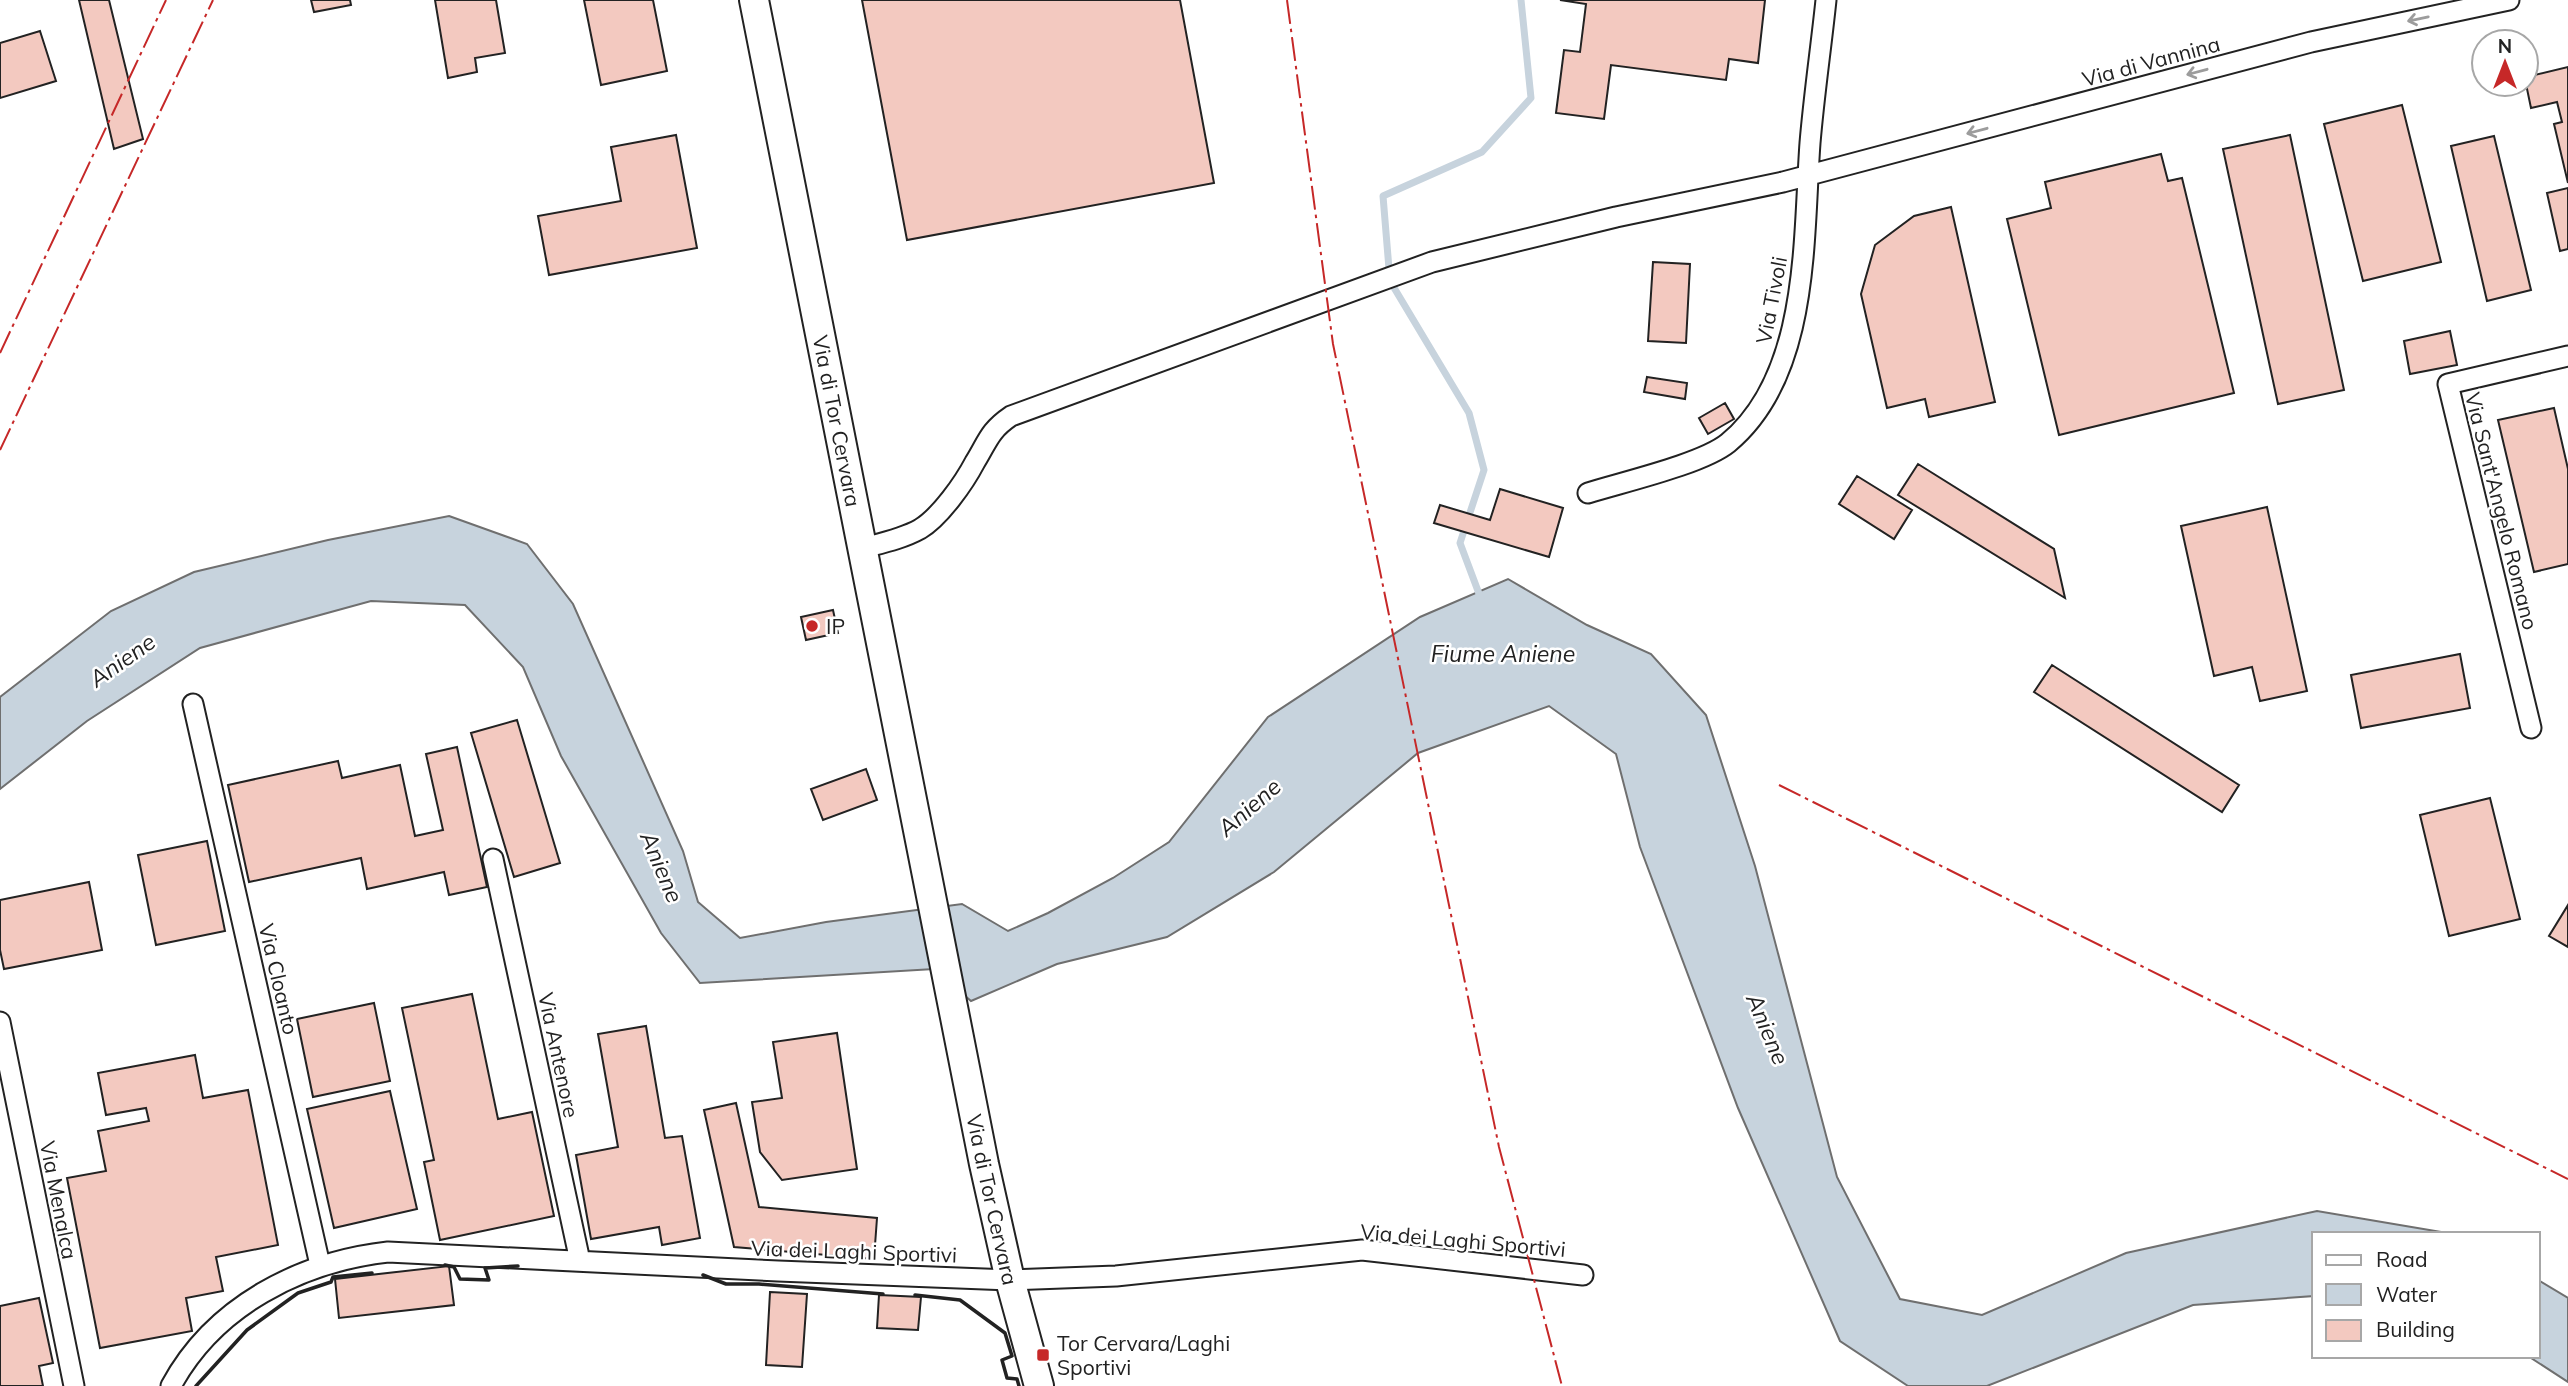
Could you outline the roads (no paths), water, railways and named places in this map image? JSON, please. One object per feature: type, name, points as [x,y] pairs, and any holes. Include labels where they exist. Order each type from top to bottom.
[{"type":"street","name":"Via di Tor Cervara","points":[[754,0],[984,1164],[1010,1280],[1039,1386]]},
{"type":"street","name":"Via Tivoli","points":[[1588,493],[1690,461],[1719,449],[1743,429],[1765,400],[1782,364],[1802,278],[1812,120],[1826,0]]},
{"type":"street","name":"Via di Vannina","points":[[863,548],[911,533],[937,514],[975,462],[986,439],[996,426],[1011,416],[1432,261],[1616,217],[1808,176],[2311,42],[2509,0]]},
{"type":"street","name":"Via Sant'Angelo Romano","points":[[2531,728],[2448,384],[2568,356]]},
{"type":"street","name":"Via Cloanto","points":[[193,704],[320,1265]]},
{"type":"street","name":"Via Antenore","points":[[493,859],[580,1261]]},
{"type":"street","name":"Via Menalca","points":[[0,1022],[74,1386]]},
{"type":"street","name":"Via dei Laghi Sportivi","points":[[171,1386],[198,1347],[246,1301],[275,1284],[320,1265],[353,1256],[388,1252],[1010,1280],[1116,1276],[1362,1250],[1583,1275]]},
{"type":"water","name":"Fiume Aniene","points":[[449,516],[527,544],[573,604],[683,851],[698,902],[740,938],[826,922],[962,904],[1008,931],[1048,913],[1113,878],[1169,842],[1268,717],[1420,617],[1508,579],[1587,625],[1651,654],[1706,715],[1755,866],[1837,1177],[1900,1299],[1982,1315],[2126,1253],[2317,1211],[2441,1232],[2312,1232],[2312,1296],[2193,1305],[1987,1386],[1908,1386],[1840,1341],[1738,1108],[1640,847],[1616,754],[1549,706],[1418,753],[1274,872],[1167,937],[1057,964],[971,1001],[934,969],[700,983],[661,933],[561,756],[523,667],[465,605],[371,601],[200,648],[87,721],[0,789],[0,697],[111,611],[194,572],[328,540]]},
{"type":"water","points":[[2540,1281],[2568,1298],[2568,1382],[2531,1358],[2540,1358]]},
{"type":"waterway","points":[[1481,599],[1460,543],[1484,470],[1469,413],[1390,281],[1383,196],[1482,152],[1531,98],[1521,0]]},
{"type":"place","name":"IP","points":[[812,626]]},
{"type":"place","name":"Tor Cervara/Laghi Sportivi","points":[[1043,1355]]},
{"type":"water label","name":"Aniene","points":[[122,660]]},
{"type":"water label","name":"Aniene","points":[[1249,807]]},
{"type":"water label","name":"Aniene","points":[[662,867]]},
{"type":"water label","name":"Aniene","points":[[1768,1029]]}]
